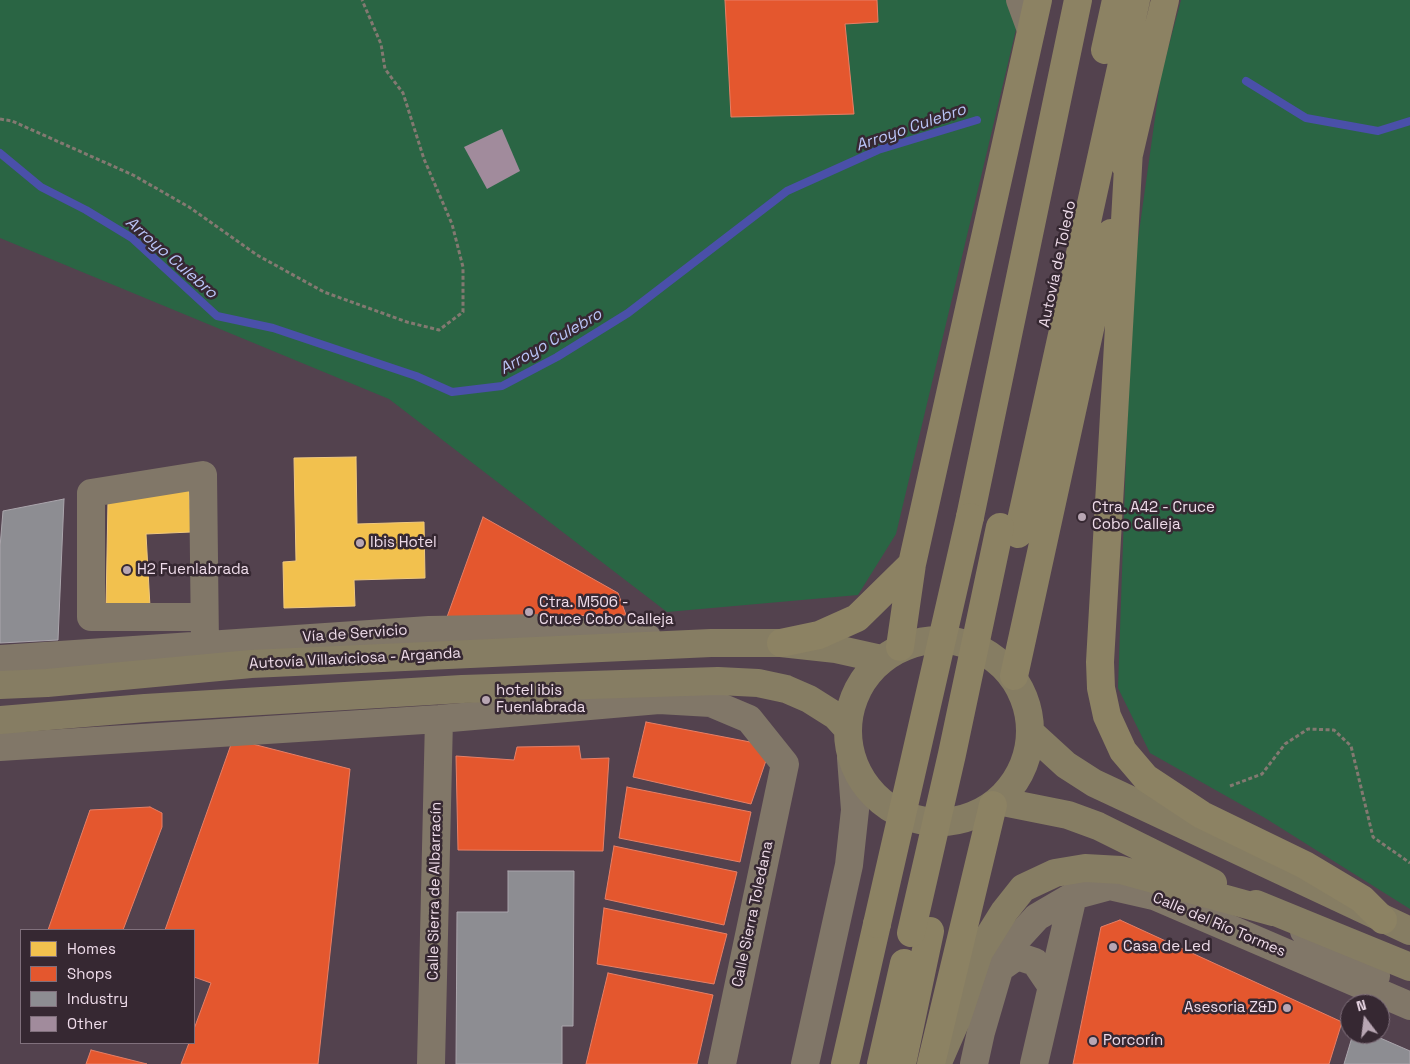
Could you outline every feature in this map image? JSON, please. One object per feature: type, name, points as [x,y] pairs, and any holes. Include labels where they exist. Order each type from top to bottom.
[{"type":"highway","points":[[890,653],[912,564],[1038,0]]},
{"type":"highway","points":[[845,1064],[970,517],[1078,0]]},
{"type":"highway","name":"Autovía de Toledo","points":[[1009,531],[1116,0]]},
{"type":"highway","points":[[902,1064],[920,932],[952,754],[1009,531],[1136,0]]},
{"type":"highway","points":[[1014,676],[1129,150],[1164,0]]},
{"type":"highway","points":[[1129,150],[1100,662],[1101,688],[1107,716],[1123,751],[1146,778],[1202,815],[1305,865],[1362,899],[1383,920]]},
{"type":"highway","points":[[781,643],[819,635],[857,618],[912,564]]},
{"type":"highway","points":[[931,1064],[996,803]]},
{"type":"highway","points":[[881,1064],[920,932]]},
{"type":"main road","points":[[930,639],[962,641],[990,654],[1014,676],[1027,703],[1031,733],[1022,771],[996,803],[967,818],[938,823],[910,818],[884,805],[863,784],[850,758],[847,728],[856,689],[890,653],[930,639]]},
{"type":"main road","name":"Autovía Villaviciosa - Arganda","points":[[0,685],[47,683],[251,664],[711,643],[781,643],[890,653]]},
{"type":"main road","points":[[0,720],[144,708],[462,689],[661,691],[718,680],[758,683],[786,689],[809,699],[836,716],[847,728]]},
{"type":"main road","points":[[1031,733],[1066,765],[1094,782],[1383,920],[1410,931]]},
{"type":"main road","points":[[996,803],[1068,815],[1098,826],[1273,912],[1410,967]]},
{"type":"main road","points":[[938,1064],[956,1021],[979,952],[1004,912],[1022,888],[1055,873],[1085,868],[1121,870],[1273,912]]},
{"type":"street","points":[[1020,0],[1031,30]]},
{"type":"street","points":[[204,617],[91,617],[91,493],[203,475],[205,645]]},
{"type":"street","name":"Vía de Servicio","points":[[0,658],[372,632],[541,628],[711,643]]},
{"type":"street","points":[[0,747],[439,719],[661,691]]},
{"type":"street","name":"Calle Sierra Toledana","points":[[661,691],[711,703],[749,719],[785,764],[722,1064]]},
{"type":"street","name":"Calle Sierra de Albarracín","points":[[431,1064],[439,719]]},
{"type":"street","points":[[804,1064],[849,865],[855,810],[850,758]]},
{"type":"street","name":"Calle del Río Tormes","points":[[974,1064],[1004,953],[1037,917],[1073,896],[1110,886],[1154,896],[1410,1006]]},
{"type":"street","points":[[1034,1064],[1073,896]]},
{"type":"street","points":[[1273,912],[1410,998]]},
{"type":"street","points":[[1000,968],[1017,956],[1035,962],[1052,987]]},
{"type":"street","points":[[956,1021],[992,997]]},
{"type":"path","points":[[0,119],[12,121],[133,175],[189,207],[256,255],[324,292],[407,322],[438,330],[463,312],[463,267],[452,224],[424,159],[403,93],[385,69],[381,44],[362,0]]},
{"type":"path","points":[[1230,786],[1262,774],[1286,744],[1308,729],[1334,730],[1351,746],[1373,837],[1410,863]]},
{"type":"green space","points":[[0,0],[1023,0],[896,534],[858,595],[667,612],[389,399],[0,238]]},
{"type":"green space","points":[[1181,0],[1410,0],[1410,909],[1265,818],[1150,753],[1118,688],[1132,282],[1161,75]]},
{"type":"building: Homes","name":"Ibis Hotel","points":[[356,457],[357,524],[424,522],[425,578],[354,580],[355,606],[284,608],[283,562],[296,561],[294,458]]},
{"type":"building: Homes","name":"H2 Fuenlabrada","points":[[189,490],[191,532],[146,534],[150,607],[106,609],[108,501]]},
{"type":"building: Shops","points":[[725,0],[877,0],[878,22],[845,24],[854,114],[731,117]]},
{"type":"building: Shops","points":[[483,517],[618,593],[626,615],[447,617]]},
{"type":"building: Shops","points":[[646,722],[771,746],[751,804],[633,777]]},
{"type":"building: Shops","points":[[233,739],[350,769],[318,1064],[181,1064],[189,1044],[195,1044],[195,1026],[211,983],[195,977],[195,929],[165,929]]},
{"type":"building: Shops","points":[[579,746],[581,759],[609,758],[603,851],[458,850],[456,756],[514,760],[517,747]]},
{"type":"building: Shops","points":[[627,787],[751,812],[740,862],[619,838]]},
{"type":"building: Shops","points":[[150,807],[162,813],[162,827],[123,929],[48,929],[90,810]]},
{"type":"building: Shops","points":[[614,846],[737,872],[724,925],[605,899]]},
{"type":"building: Shops","points":[[604,908],[727,934],[714,984],[597,964]]},
{"type":"building: Shops","points":[[1120,920],[1340,1021],[1340,1028],[1329,1064],[1073,1064],[1101,927]]},
{"type":"building: Shops","points":[[608,973],[713,995],[697,1064],[586,1064]]},
{"type":"building: Shops","points":[[91,1050],[147,1064],[86,1064]]},
{"type":"building: Industry","points":[[64,499],[58,640],[0,643],[0,547],[3,511]]},
{"type":"building: Industry","points":[[508,871],[574,871],[573,1026],[562,1026],[562,1064],[456,1064],[457,912],[508,912]]},
{"type":"building: Industry","points":[[1390,1042],[1410,1051],[1410,1064],[1344,1064],[1350,1044],[1390,1044]]},
{"type":"building: Other","points":[[502,129],[520,171],[487,189],[464,147]]},
{"type":"waterway","name":"Arroyo Culebro","points":[[1246,81],[1306,118],[1378,131],[1410,121]]},
{"type":"waterway","name":"Arroyo Culebro","points":[[0,153],[41,187],[86,210],[132,238],[217,316],[273,328],[416,376],[452,392],[502,386],[557,357],[628,313],[787,191],[878,150],[977,120]]},
{"type":"place","name":"Ctra. A42 - Cruce Cobo Calleja","points":[[1082,517]]},
{"type":"place","name":"Ibis Hotel","points":[[360,543]]},
{"type":"place","name":"H2 Fuenlabrada","points":[[127,570]]},
{"type":"place","name":"Ctra. M506 - Cruce Cobo Calleja","points":[[529,612]]},
{"type":"place","name":"hotel ibis Fuenlabrada","points":[[486,700]]},
{"type":"place","name":"Casa de Led","points":[[1113,947]]},
{"type":"place","name":"Asesoria Z&D","points":[[1287,1008]]},
{"type":"place","name":"Porcorín","points":[[1093,1041]]}]
